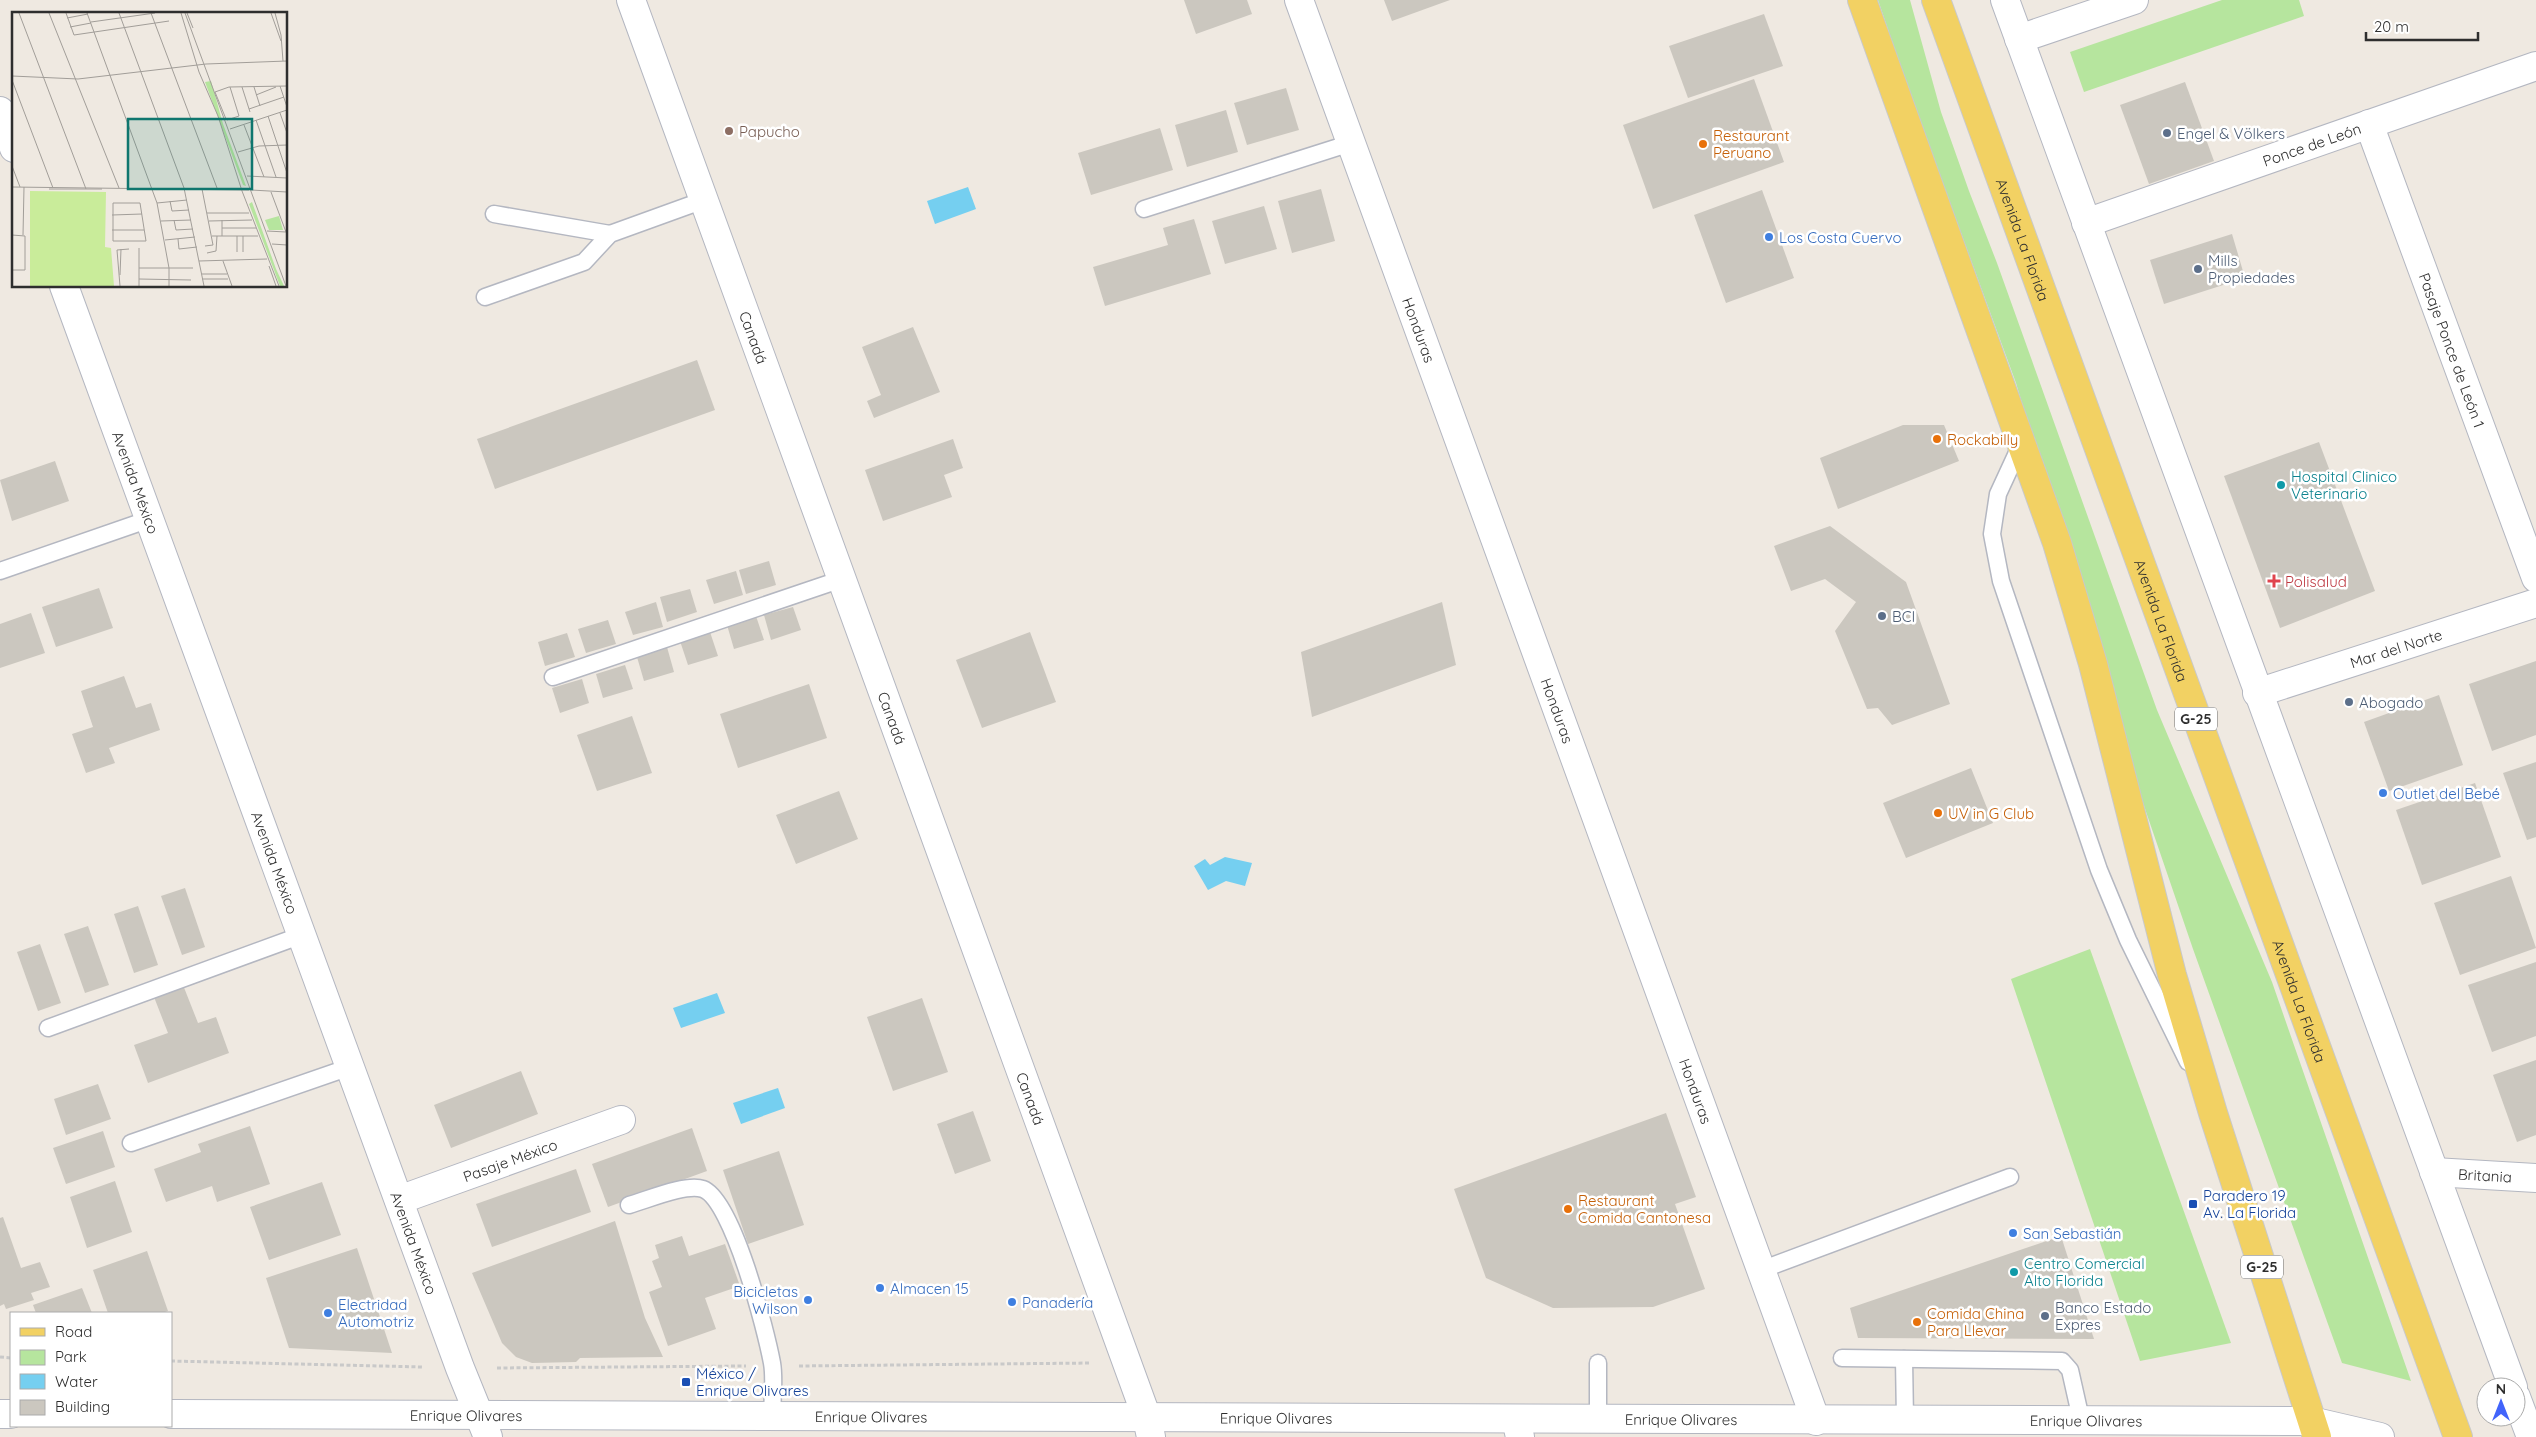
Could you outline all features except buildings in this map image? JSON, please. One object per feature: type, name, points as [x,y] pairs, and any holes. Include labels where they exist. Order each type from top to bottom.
[{"type":"main road","name":"G-25","points":[[1862,0],[2057,543],[2082,628],[2172,975],[2213,1112],[2314,1429]]},
{"type":"main road","name":"Avenida La Florida","points":[[1936,0],[2458,1437]]},
{"type":"street","name":"Canadá","points":[[631,0],[1149,1428]]},
{"type":"street","name":"Honduras","points":[[1299,0],[1816,1421]]},
{"type":"street","points":[[2005,0],[2257,694],[2508,1377]]},
{"type":"street","points":[[2019,39],[2134,0]]},
{"type":"street","name":"Ponce de León","points":[[2086,223],[2536,66]]},
{"type":"street","points":[[0,111],[12,143]]},
{"type":"street","name":"Pasaje Ponce de León 1","points":[[2369,124],[2536,578]]},
{"type":"street","name":"Avenida México","points":[[65,288],[460,1368],[483,1426]]},
{"type":"street","name":"Mar del Norte","points":[[2257,694],[2536,602]]},
{"type":"street","name":"Pasaje México","points":[[399,1200],[621,1120]]},
{"type":"street","name":"Britania","points":[[2434,1172],[2536,1178]]},
{"type":"street","name":"Enrique Olivares","points":[[172,1414],[483,1426],[568,1427],[772,1417],[1149,1428],[1518,1428],[1598,1420],[2081,1419],[2314,1429],[2380,1437]]},
{"type":"street","points":[[2526,1423],[2531,1437]]},
{"type":"lane","points":[[1144,210],[1351,143]]},
{"type":"lane","points":[[485,297],[584,262],[610,234],[704,200]]},
{"type":"lane","points":[[494,214],[610,234]]},
{"type":"lane","points":[[2022,442],[1998,494],[1992,534],[2002,581],[2099,870],[2154,995],[2213,1112]]},
{"type":"lane","points":[[0,571],[150,519]]},
{"type":"lane","points":[[553,677],[842,579]]},
{"type":"lane","points":[[48,1028],[302,936]]},
{"type":"lane","points":[[131,1143],[350,1067]]},
{"type":"lane","points":[[1761,1270],[2010,1177]]},
{"type":"lane","points":[[630,1206],[685,1189],[703,1189],[715,1196],[741,1250],[765,1333],[772,1366],[772,1417]]},
{"type":"lane","points":[[1842,1358],[2062,1361],[2070,1370],[2081,1419]]},
{"type":"lane","points":[[1904,1359],[1905,1420]]},
{"type":"lane","points":[[1598,1363],[1598,1420]]},
{"type":"path","points":[[172,1362],[460,1368]]},
{"type":"green space","points":[[1878,0],[1910,0],[1941,112],[2157,710],[2272,982],[2411,1381],[2342,1363],[2193,949],[2130,765],[2016,383],[1909,91]]},
{"type":"green space","points":[[2222,0],[2299,0],[2304,16],[2084,92],[2070,52]]},
{"type":"green space","points":[[2090,949],[2231,1343],[2140,1361],[2011,979]]},
{"type":"water","points":[[968,187],[976,209],[935,224],[927,201]]},
{"type":"water","points":[[1225,857],[1252,863],[1245,886],[1226,881],[1208,890],[1194,866],[1205,859],[1210,865]]},
{"type":"water","points":[[717,993],[725,1013],[681,1028],[673,1008]]},
{"type":"water","points":[[778,1088],[785,1108],[741,1124],[733,1103]]},
{"type":"place","name":"Papucho","points":[[729,131]]},
{"type":"place","name":"Engel & Völkers","points":[[2167,133]]},
{"type":"place","name":"Restaurant Peruano","points":[[1703,144]]},
{"type":"place","name":"Los Costa Cuervo","points":[[1769,237]]},
{"type":"place","name":"Mills Propiedades","points":[[2198,269]]},
{"type":"place","name":"Rockabilly","points":[[1937,439]]},
{"type":"place","name":"Hospital Clinico Veterinario","points":[[2281,485]]},
{"type":"place","name":"Polisalud","points":[[2274,581]]},
{"type":"place","name":"BCI","points":[[1882,616]]},
{"type":"place","name":"Abogado","points":[[2349,702]]},
{"type":"place","name":"Outlet del Bebé","points":[[2383,793]]},
{"type":"place","name":"UV in G Club","points":[[1938,813]]},
{"type":"place","name":"Paradero 19 Av. La Florida","points":[[2193,1204]]},
{"type":"place","name":"Restaurant Comida Cantonesa","points":[[1568,1209]]},
{"type":"place","name":"San Sebastián","points":[[2013,1233]]},
{"type":"place","name":"Centro Comercial Alto Florida","points":[[2014,1272]]},
{"type":"place","name":"Almacen 15","points":[[880,1288]]},
{"type":"place","name":"Bicicletas Wilson","points":[[808,1300]]},
{"type":"place","name":"Panadería","points":[[1012,1302]]},
{"type":"place","name":"Electridad Automotriz","points":[[328,1313]]},
{"type":"place","name":"Banco Estado Expres","points":[[2045,1316]]},
{"type":"place","name":"Comida China Para Llevar","points":[[1917,1322]]},
{"type":"place","name":"México / Enrique Olivares","points":[[686,1382]]}]
